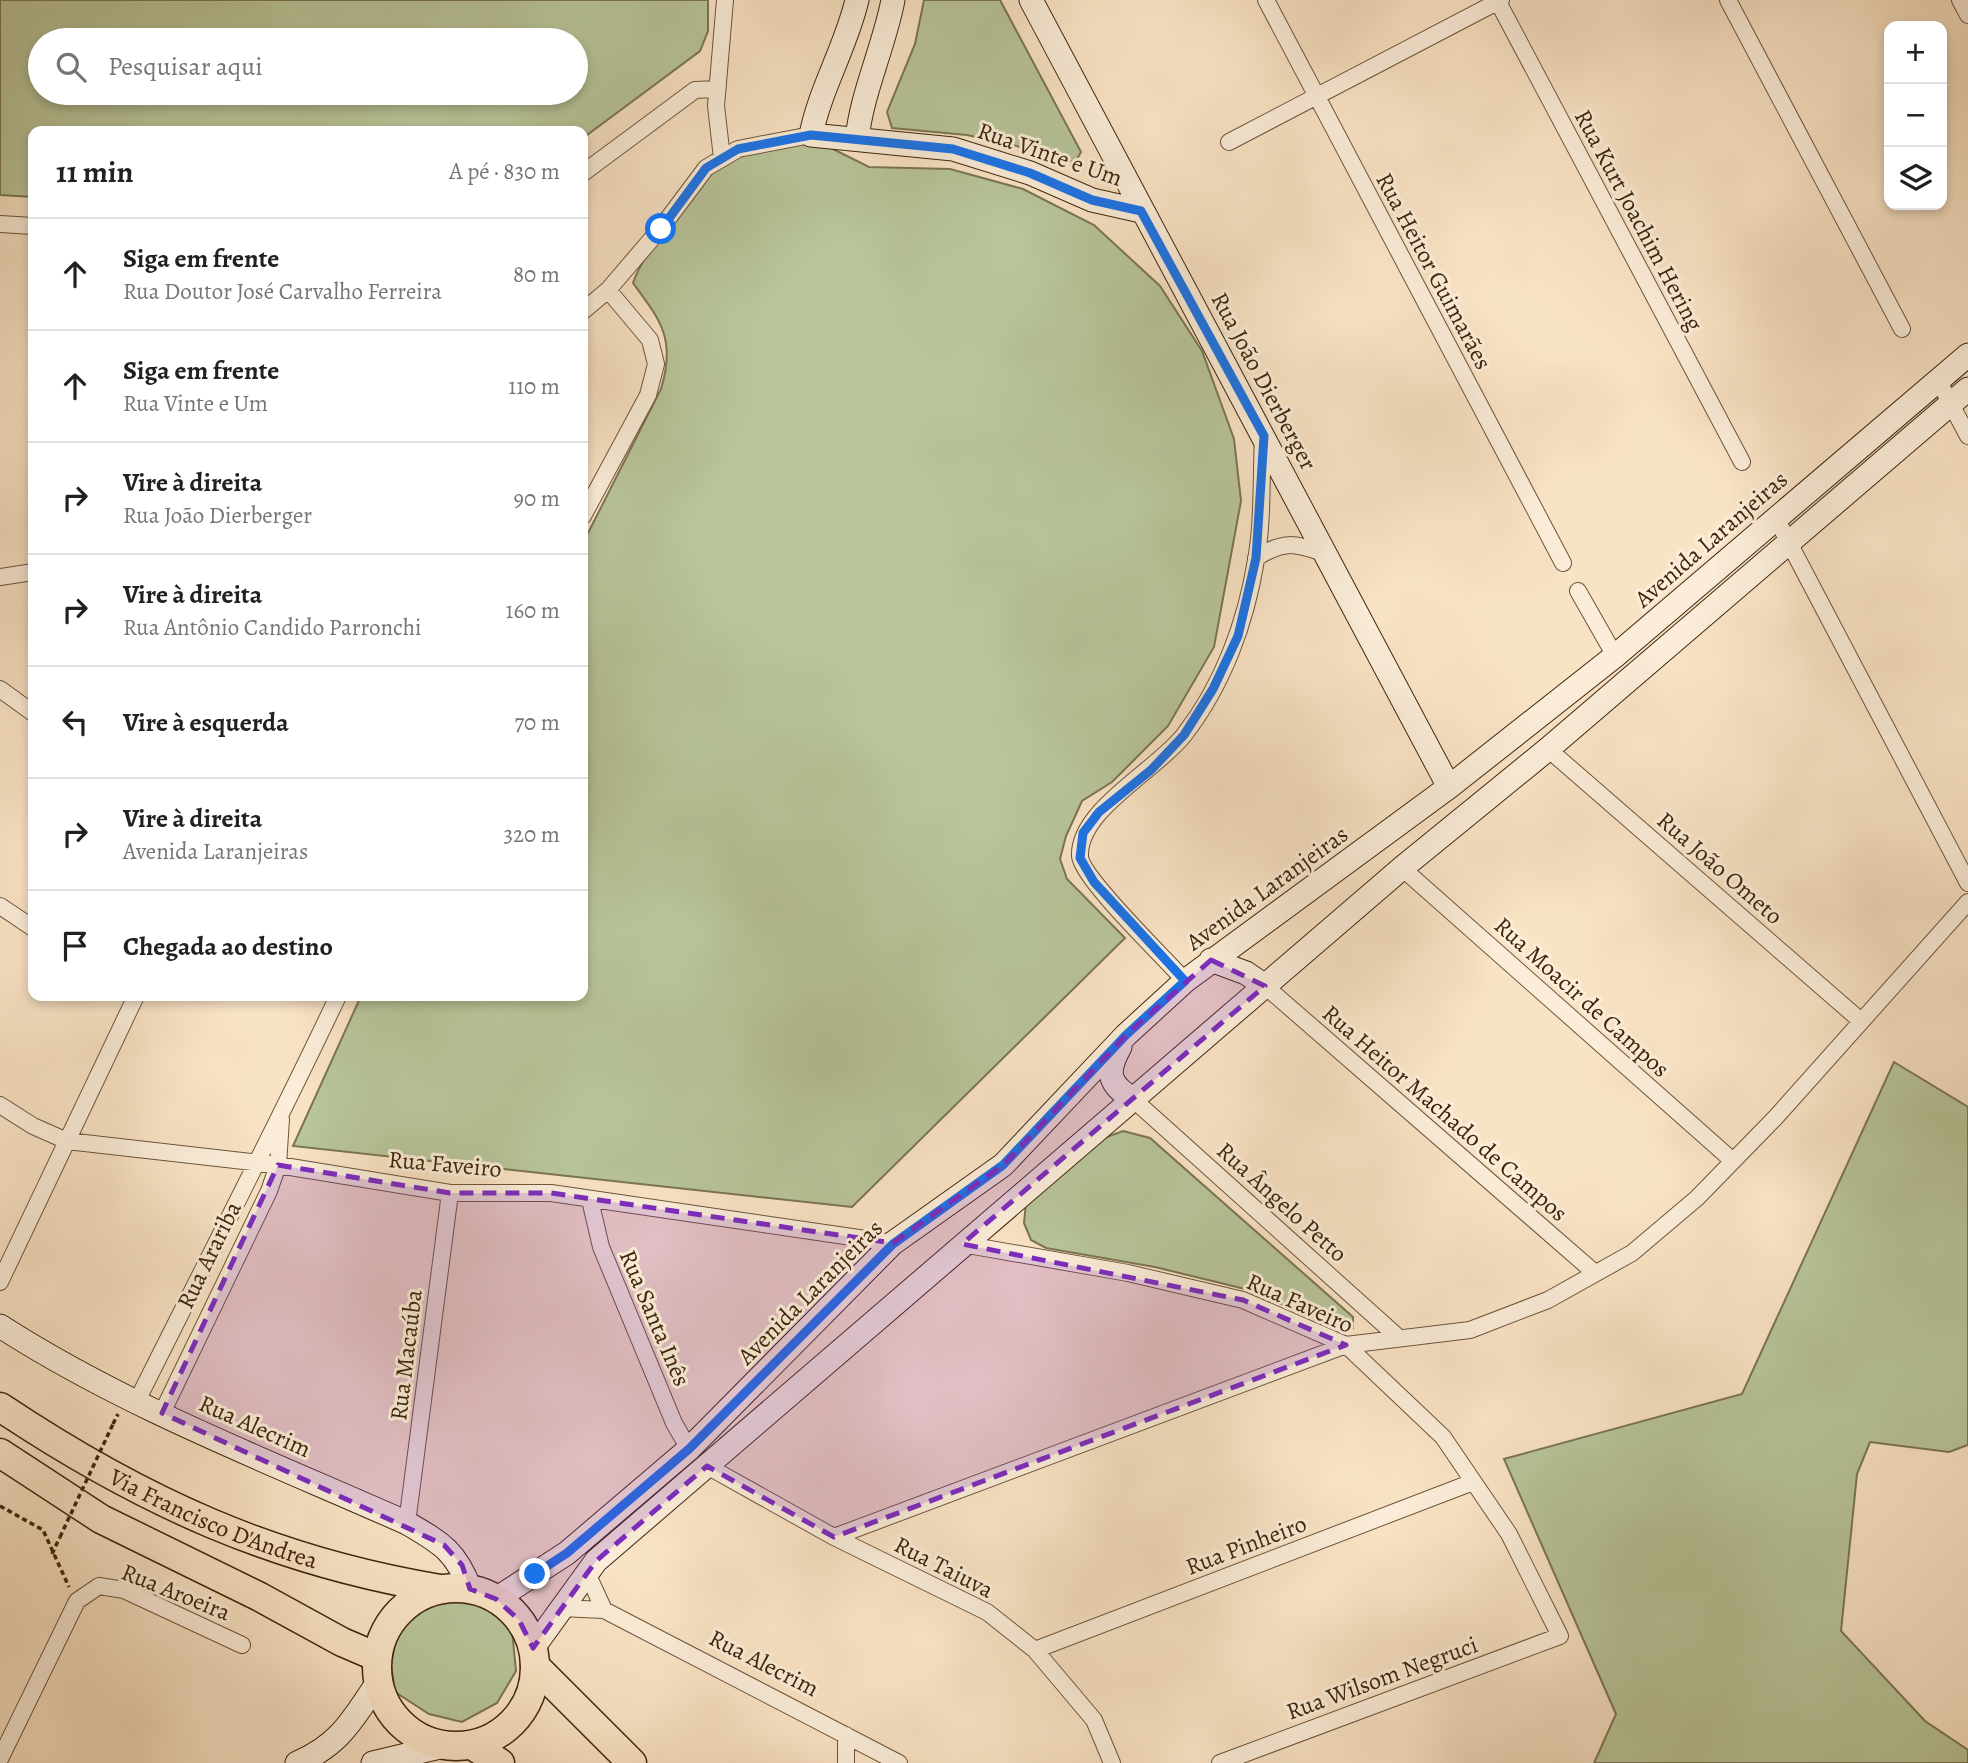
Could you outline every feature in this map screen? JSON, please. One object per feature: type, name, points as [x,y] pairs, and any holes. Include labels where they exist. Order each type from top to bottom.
[{"type":"highway","name":"Via Francisco D'Andrea","points":[[0,1407],[124,1483],[186,1515],[264,1546],[375,1578],[470,1592]]},
{"type":"highway","name":"Via Francisco D'Andrea","points":[[3,1456],[101,1519],[260,1597],[342,1643],[377,1669]]},
{"type":"highway","points":[[500,1763],[458,1745],[413,1734],[390,1712],[377,1669],[384,1633],[398,1612],[419,1597],[470,1592],[519,1619],[534,1657],[632,1763]]},
{"type":"highway","points":[[458,1745],[497,1735],[518,1717],[531,1693],[534,1657]]},
{"type":"main road","points":[[811,135],[815,113],[843,48],[857,0]]},
{"type":"main road","points":[[857,139],[860,111],[880,52],[893,0]]},
{"type":"main road","name":"Rua João Dierberger","points":[[1031,0],[1449,787]]},
{"type":"main road","name":"Rua Vinte e Um","points":[[811,135],[953,149],[1030,173],[1092,200],[1141,211]]},
{"type":"main road","name":"Avenida Laranjeiras","points":[[470,1592],[567,1553],[689,1449],[893,1244],[1003,1165],[1126,1035],[1185,981],[1449,787],[1615,656],[1968,355]]},
{"type":"main road","points":[[534,1657],[560,1608],[596,1561],[1402,868],[1548,749],[1960,396]]},
{"type":"main road","points":[[1211,960],[1246,973],[1265,986]]},
{"type":"main road","points":[[1126,1035],[1111,1064],[1111,1077],[1118,1090],[1134,1100]]},
{"type":"main road","name":"Rua Alecrim","points":[[0,1325],[50,1357],[137,1401],[407,1523],[444,1545],[461,1565],[470,1592]]},
{"type":"main road","points":[[297,1763],[317,1755],[341,1737],[377,1669]]},
{"type":"main road","points":[[384,1761],[458,1745]]},
{"type":"street","points":[[722,158],[716,89],[725,0]]},
{"type":"street","name":"Rua Heitor Guimarães","points":[[1266,0],[1563,563]]},
{"type":"street","points":[[1728,0],[1902,329]]},
{"type":"street","points":[[1960,0],[1968,15]]},
{"type":"street","points":[[1229,142],[1498,1]]},
{"type":"street","name":"Rua Kurt Joachim Hering","points":[[1498,1],[1742,462]]},
{"type":"street","points":[[588,169],[695,90],[716,89]]},
{"type":"street","points":[[588,307],[608,290],[661,229],[706,168],[738,149],[811,135]]},
{"type":"street","points":[[0,224],[28,226]]},
{"type":"street","points":[[588,507],[648,395],[656,364],[650,340],[608,290]]},
{"type":"street","points":[[1938,380],[1960,396],[1968,436]]},
{"type":"street","points":[[1185,981],[1094,882],[1080,858],[1083,833],[1099,812],[1151,770],[1184,735],[1213,689],[1238,636],[1256,558],[1264,436]]},
{"type":"street","points":[[1776,518],[1968,883]]},
{"type":"street","points":[[1256,558],[1272,548],[1294,543],[1326,554]]},
{"type":"street","points":[[0,578],[28,573]]},
{"type":"street","points":[[1578,591],[1615,656]]},
{"type":"street","points":[[0,689],[28,709]]},
{"type":"street","name":"Rua João Ometo","points":[[1548,749],[1861,1021]]},
{"type":"street","name":"Rua Moacir de Campos","points":[[1402,868],[1733,1161]]},
{"type":"street","points":[[834,1537],[1346,1345],[1470,1330],[1548,1300],[1632,1253],[1697,1198],[1733,1161],[1968,902]]},
{"type":"street","points":[[0,906],[28,925]]},
{"type":"street","name":"Rua Heitor Machado de Campos","points":[[1265,986],[1595,1273]]},
{"type":"street","points":[[0,1282],[134,1001]]},
{"type":"street","name":"Rua Arariba","points":[[137,1401],[255,1162],[282,1115],[336,1001]]},
{"type":"street","name":"Rua Ângelo Petto","points":[[1134,1100],[1399,1338]]},
{"type":"street","name":"Rua Faveiro","points":[[0,1105],[33,1126],[67,1141],[278,1165],[450,1193],[551,1193],[893,1244]]},
{"type":"street","name":"Rua Arariba","points":[[162,1413],[269,1191],[278,1165],[282,1115]]},
{"type":"street","name":"Rua Macaúba","points":[[407,1523],[450,1193]]},
{"type":"street","name":"Rua Santa Inês","points":[[590,1200],[600,1247],[674,1423],[689,1449]]},
{"type":"street","name":"Rua Faveiro","points":[[962,1244],[1128,1273],[1243,1300],[1346,1345],[1443,1437],[1509,1534],[1560,1636]]},
{"type":"street","name":"Rua Taiuva","points":[[707,1466],[834,1537],[987,1612],[1035,1650],[1094,1720],[1112,1763]]},
{"type":"street","name":"Rua Pinheiro","points":[[1035,1650],[1473,1482]]},
{"type":"street","points":[[587,1573],[604,1610]]},
{"type":"street","name":"Rua Aroeira","points":[[77,1601],[99,1586],[124,1590],[242,1645]]},
{"type":"street","points":[[0,1759],[77,1601]]},
{"type":"street","name":"Rua Alecrim","points":[[560,1608],[604,1610],[899,1763]]},
{"type":"street","name":"Rua Wilsom Negruci","points":[[1220,1763],[1560,1636]]},
{"type":"street","points":[[846,1735],[846,1763]]},
{"type":"path","points":[[52,1554],[113,1424]]},
{"type":"path","points":[[0,1506],[43,1530],[52,1554],[77,1601]]},
{"type":"highlighted area","points":[[1211,960],[1265,986],[962,1244],[1243,1300],[1346,1345],[834,1537],[707,1466],[596,1561],[533,1648],[519,1620],[496,1599],[470,1589],[462,1565],[444,1545],[162,1413],[278,1165],[450,1193],[551,1193],[893,1243],[1003,1165],[1126,1035]]},
{"type":"green space","points":[[0,0],[708,0],[708,31],[700,51],[588,134],[588,126],[28,126],[28,197],[0,195]]},
{"type":"green space","points":[[924,0],[1000,0],[1081,152],[1076,161],[1066,162],[1025,148],[967,135],[892,128],[887,112],[915,44]]},
{"type":"green space","points":[[793,143],[821,143],[869,167],[950,169],[1023,189],[1094,225],[1160,286],[1202,351],[1234,439],[1241,501],[1214,647],[1168,726],[1112,782],[1082,801],[1066,836],[1060,859],[1067,879],[1125,938],[852,1207],[293,1146],[359,1001],[588,1001],[588,533],[661,389],[667,357],[666,344],[658,320],[633,283],[660,235],[689,197],[718,168],[730,160]]},
{"type":"green space","points":[[1894,1062],[1968,1107],[1968,1445],[1949,1452],[1870,1442],[1857,1474],[1841,1631],[1925,1721],[1968,1750],[1968,1763],[1594,1763],[1616,1714],[1504,1459],[1742,1394]]},
{"type":"green space","points":[[1123,1131],[1150,1138],[1353,1317],[1353,1328],[1342,1328],[1245,1289],[1155,1267],[1046,1248],[1031,1240],[1024,1223],[1026,1203],[1104,1138]]},
{"type":"green space","points":[[462,1600],[487,1606],[512,1630],[516,1671],[497,1703],[462,1722],[429,1714],[395,1692],[391,1665],[398,1628],[426,1606]]},
{"type":"route","points":[[535,1574],[567,1553],[689,1449],[893,1244],[1003,1165],[1126,1035],[1185,981],[1094,882],[1080,858],[1083,833],[1099,812],[1151,770],[1184,735],[1213,689],[1238,636],[1256,558],[1264,436],[1141,211],[1092,200],[1030,173],[953,149],[811,135],[738,149],[706,168],[661,229]]}]
